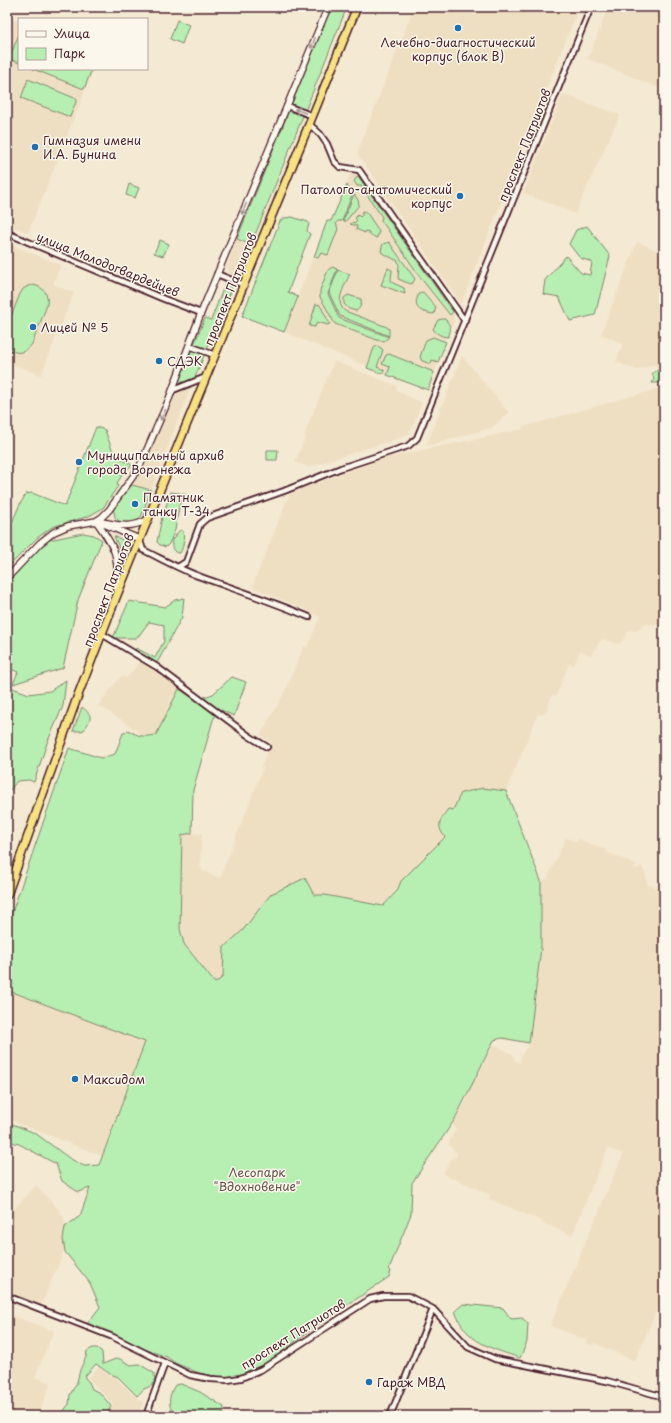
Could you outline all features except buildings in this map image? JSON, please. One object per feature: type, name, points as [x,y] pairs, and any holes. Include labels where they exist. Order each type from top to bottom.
[{"type":"highway","name":"проспект Патриотов","points":[[7,895],[78,695],[139,539],[357,7]]},
{"type":"street","name":"проспект Патриотов","points":[[117,595],[117,558],[113,545],[96,521],[109,510],[139,468],[173,390],[201,313],[328,7]]},
{"type":"street","name":"проспект Патриотов","points":[[178,567],[186,562],[200,524],[207,518],[284,491],[341,468],[408,446],[417,438],[591,7]]},
{"type":"street","points":[[287,106],[313,116]]},
{"type":"street","points":[[309,124],[323,139],[334,160],[340,167],[359,170],[465,321]]},
{"type":"street","name":"улица Молодогвардейцев","points":[[7,233],[201,313]]},
{"type":"street","points":[[217,274],[244,285]]},
{"type":"street","points":[[189,346],[215,355]]},
{"type":"street","points":[[173,390],[206,377]]},
{"type":"street","points":[[7,578],[40,544],[54,532],[68,526],[96,521],[128,526],[147,520]]},
{"type":"street","points":[[96,521],[139,539],[143,550],[200,577],[253,595],[309,617]]},
{"type":"street","points":[[102,634],[157,667],[248,736],[267,746]]},
{"type":"street","name":"проспект Патриотов","points":[[7,1296],[113,1338],[190,1375],[211,1380],[242,1378],[262,1369],[370,1300],[383,1296],[408,1296],[433,1309],[468,1347],[495,1359],[607,1381],[664,1397]]},
{"type":"street","points":[[390,1416],[433,1309]]},
{"type":"street","points":[[146,1416],[165,1363]]},
{"type":"shaded area","points":[[414,7],[579,7],[461,304],[357,153]]},
{"type":"shaded area","points":[[608,7],[664,7],[664,90],[588,59]]},
{"type":"shaded area","name":"Гимназия имени И.А. Бунина","points":[[7,17],[18,22],[18,70],[94,70],[28,233],[7,224]]},
{"type":"shaded area","points":[[563,94],[620,115],[575,214],[523,193]]},
{"type":"shaded area","points":[[351,172],[358,176],[366,185],[454,315],[451,330],[448,337],[446,337],[446,342],[428,390],[367,368],[367,366],[284,332],[327,221],[331,221]]},
{"type":"shaded area","points":[[237,239],[251,245],[240,271],[238,274],[233,276],[228,272],[227,265]]},
{"type":"shaded area","points":[[637,242],[664,253],[664,362],[637,370],[616,362],[623,344],[601,334]]},
{"type":"shaded area","name":"Лицей № 5","points":[[7,243],[61,265],[53,284],[74,293],[41,375],[7,362]]},
{"type":"shaded area","points":[[462,356],[509,413],[491,428],[426,446]]},
{"type":"shaded area","points":[[334,361],[397,386],[396,390],[422,403],[409,435],[309,467],[295,462],[306,436],[304,435]]},
{"type":"shaded area","points":[[191,387],[151,490],[132,485],[140,472],[172,394]]},
{"type":"shaded area","points":[[664,387],[664,625],[644,624],[640,629],[635,631],[629,630],[619,644],[602,639],[591,655],[580,651],[574,665],[569,664],[556,696],[552,695],[546,713],[541,715],[538,714],[506,791],[483,788],[461,793],[453,810],[445,836],[401,881],[397,891],[383,906],[325,895],[314,895],[243,930],[224,947],[223,977],[215,983],[184,944],[180,929],[182,834],[202,834],[200,865],[203,871],[220,878],[263,768],[261,767],[271,742],[260,736],[285,691],[304,646],[307,647],[320,617],[252,587],[290,493],[384,458],[523,429],[523,427]]},
{"type":"shaded area","points":[[140,661],[183,690],[160,733],[155,733],[151,741],[98,705],[121,676],[127,678]]},
{"type":"shaded area","points":[[566,838],[577,842],[579,839],[606,850],[606,852],[636,865],[634,868],[636,869],[641,866],[645,872],[647,884],[664,891],[664,1293],[635,1361],[594,1343],[593,1346],[586,1343],[587,1340],[550,1326],[623,1154],[608,1148],[572,1235],[489,1199],[490,1195],[455,1179],[449,1178],[443,1173],[451,1160],[457,1154],[448,1144],[456,1128],[452,1125],[467,1099],[465,1097],[494,1044],[512,1054],[515,1058],[514,1060],[519,1063],[526,1048],[528,1048],[541,948],[541,881],[547,879]]},
{"type":"shaded area","points":[[7,990],[145,1042],[102,1156],[7,1119]]},
{"type":"shaded area","points":[[36,1185],[61,1212],[68,1230],[62,1257],[41,1305],[7,1292],[7,1224],[11,1213]]},
{"type":"shaded area","points":[[7,1314],[54,1331],[35,1377],[51,1383],[38,1416],[7,1416]]},
{"type":"shaded area","points":[[99,1366],[109,1376],[116,1378],[143,1403],[137,1416],[107,1416],[113,1404],[88,1378]]},
{"type":"green space","points":[[331,7],[347,7],[251,245],[237,239]]},
{"type":"green space","points":[[177,20],[189,25],[182,44],[170,39]]},
{"type":"green space","points":[[18,36],[18,63],[9,59]]},
{"type":"green space","points":[[36,70],[92,70],[84,89]]},
{"type":"green space","points":[[28,79],[77,99],[70,117],[21,98]]},
{"type":"green space","points":[[358,176],[453,312],[450,315],[423,281],[381,220],[382,217],[361,186],[357,186],[354,181]]},
{"type":"green space","points":[[129,184],[139,188],[135,198],[126,195]]},
{"type":"green space","points":[[347,185],[352,195],[342,221],[338,221],[336,223],[338,229],[328,255],[321,253],[318,258],[314,257],[327,221],[331,221]]},
{"type":"green space","points":[[354,194],[359,205],[345,222],[343,221]]},
{"type":"green space","points":[[364,211],[379,231],[377,238],[368,234],[369,232],[365,231],[365,233],[356,229],[357,226],[350,224],[353,222],[354,223],[357,220],[355,218],[358,215],[360,217],[363,214],[361,212]]},
{"type":"green space","points":[[292,217],[308,222],[309,224],[307,231],[310,234],[288,292],[298,297],[284,332],[242,316],[280,221],[285,218]]},
{"type":"green space","points":[[587,226],[610,256],[595,315],[570,321],[559,297],[543,294],[545,280],[566,256],[581,273],[590,275],[592,262],[580,258],[569,244],[576,230]]},
{"type":"green space","points":[[160,240],[169,244],[163,256],[154,253]]},
{"type":"green space","points":[[389,242],[415,279],[412,284],[398,279],[398,261],[382,253],[381,250],[383,244]]},
{"type":"green space","points":[[332,267],[337,269],[328,294],[339,318],[389,337],[384,341],[377,340],[335,324],[320,297],[320,290],[328,270]]},
{"type":"green space","points":[[388,268],[392,270],[391,280],[393,283],[404,288],[405,294],[381,285]]},
{"type":"green space","points":[[338,270],[350,274],[340,298],[340,303],[345,311],[387,327],[389,329],[389,336],[340,316],[329,293]]},
{"type":"green space","points":[[225,284],[230,286],[232,289],[191,387],[174,393],[205,318],[211,320]]},
{"type":"green space","points":[[33,285],[43,289],[47,298],[47,305],[30,347],[21,352],[14,352],[7,347],[7,326],[23,289]]},
{"type":"green space","points":[[423,292],[436,307],[434,314],[424,312],[417,306],[416,302],[419,293]]},
{"type":"green space","points":[[348,295],[361,299],[359,309],[356,311],[349,309],[344,304],[344,298]]},
{"type":"green space","points":[[316,304],[320,305],[330,324],[328,325],[317,322],[315,327],[309,326]]},
{"type":"green space","points":[[445,319],[450,326],[448,337],[440,335],[433,329],[438,320]]},
{"type":"green space","points":[[433,337],[446,342],[438,362],[432,360],[431,364],[422,361],[420,357],[426,340]]},
{"type":"green space","points":[[377,346],[383,350],[377,367],[384,370],[383,374],[367,368],[374,348]]},
{"type":"green space","points":[[389,354],[434,372],[428,390],[387,375],[390,367],[382,364],[386,355]]},
{"type":"green space","points":[[664,369],[664,381],[661,383],[652,383],[654,379],[652,374],[656,371]]},
{"type":"green space","points":[[96,427],[105,430],[114,455],[132,465],[125,471],[117,483],[118,486],[103,508],[89,516],[52,527],[37,538],[7,568],[7,534],[26,494],[32,493],[65,506]]},
{"type":"green space","points":[[267,450],[278,450],[277,460],[267,460]]},
{"type":"green space","points":[[132,485],[151,490],[141,517],[132,524],[121,523],[115,517],[113,507]]},
{"type":"green space","points":[[171,492],[185,494],[185,497],[180,502],[175,530],[169,544],[166,547],[157,542],[162,517]]},
{"type":"green space","points":[[180,530],[183,531],[184,537],[180,553],[177,553],[173,549],[172,539],[175,538]]},
{"type":"green space","points":[[83,533],[94,535],[102,540],[78,600],[63,668],[13,684],[18,672],[11,669],[13,663],[11,659],[7,658],[7,579],[37,548],[49,540]]},
{"type":"green space","points":[[114,536],[131,544],[121,565],[120,550]]},
{"type":"green space","points":[[184,598],[182,617],[157,663],[135,651],[136,648],[155,658],[164,641],[164,625],[149,622],[137,638],[113,638],[129,601],[165,607],[175,600]]},
{"type":"green space","name":"Лесопарк \"Вдохновение\"","points":[[232,677],[246,682],[234,716],[219,709],[213,720],[193,790],[192,833],[182,835],[180,929],[184,944],[215,983],[223,977],[224,947],[243,930],[271,894],[305,878],[314,895],[325,895],[383,906],[397,891],[401,881],[445,837],[440,829],[440,822],[448,809],[453,810],[461,793],[483,788],[506,791],[541,881],[541,948],[529,1043],[502,1038],[494,1040],[455,1119],[412,1183],[411,1214],[389,1269],[391,1271],[389,1277],[313,1328],[270,1361],[247,1373],[225,1378],[199,1373],[175,1363],[167,1357],[86,1325],[100,1307],[90,1283],[65,1252],[63,1239],[65,1227],[80,1216],[90,1188],[78,1192],[62,1181],[56,1164],[19,1144],[7,1141],[7,1122],[35,1133],[69,1158],[84,1166],[99,1165],[145,1042],[7,990],[7,927],[69,748],[101,758],[115,754],[123,733],[128,730],[141,736],[156,735],[179,689],[196,700],[213,694]]},
{"type":"green space","points":[[66,680],[63,706],[47,743],[34,782],[29,780],[17,781],[10,790],[7,788],[7,686],[29,694],[50,691]]},
{"type":"green space","points":[[82,707],[90,715],[89,722],[84,730],[73,731]]},
{"type":"green space","points":[[463,1304],[503,1308],[511,1319],[522,1318],[528,1323],[527,1342],[520,1358],[481,1343],[473,1337],[460,1322],[455,1311]]},
{"type":"green space","points":[[97,1348],[102,1352],[103,1364],[118,1358],[131,1365],[139,1364],[154,1373],[155,1384],[144,1389],[137,1396],[118,1377],[110,1374],[96,1364],[85,1378],[89,1382],[92,1389],[100,1393],[111,1406],[106,1416],[40,1416],[42,1412],[62,1413],[69,1404],[70,1395],[77,1382],[87,1351]]},
{"type":"green space","points":[[181,1384],[200,1392],[224,1407],[223,1416],[179,1416],[175,1413],[170,1406],[170,1397],[175,1385]]},
{"type":"place","name":"Лечебно-диагностический корпус (блок В)","points":[[458,28]]},
{"type":"place","name":"Гимназия имени И.А. Бунина","points":[[35,147]]},
{"type":"place","name":"Патолого-анатомический корпус","points":[[460,196]]},
{"type":"place","name":"Лицей № 5","points":[[33,327]]},
{"type":"place","name":"СДЭК","points":[[159,361]]},
{"type":"place","name":"Муниципальный архив города Воронежа","points":[[79,462]]},
{"type":"place","name":"Памятник танку Т-34","points":[[135,504]]},
{"type":"place","name":"Максидом","points":[[75,1079]]},
{"type":"place","name":"Гараж МВД","points":[[369,1382]]}]
